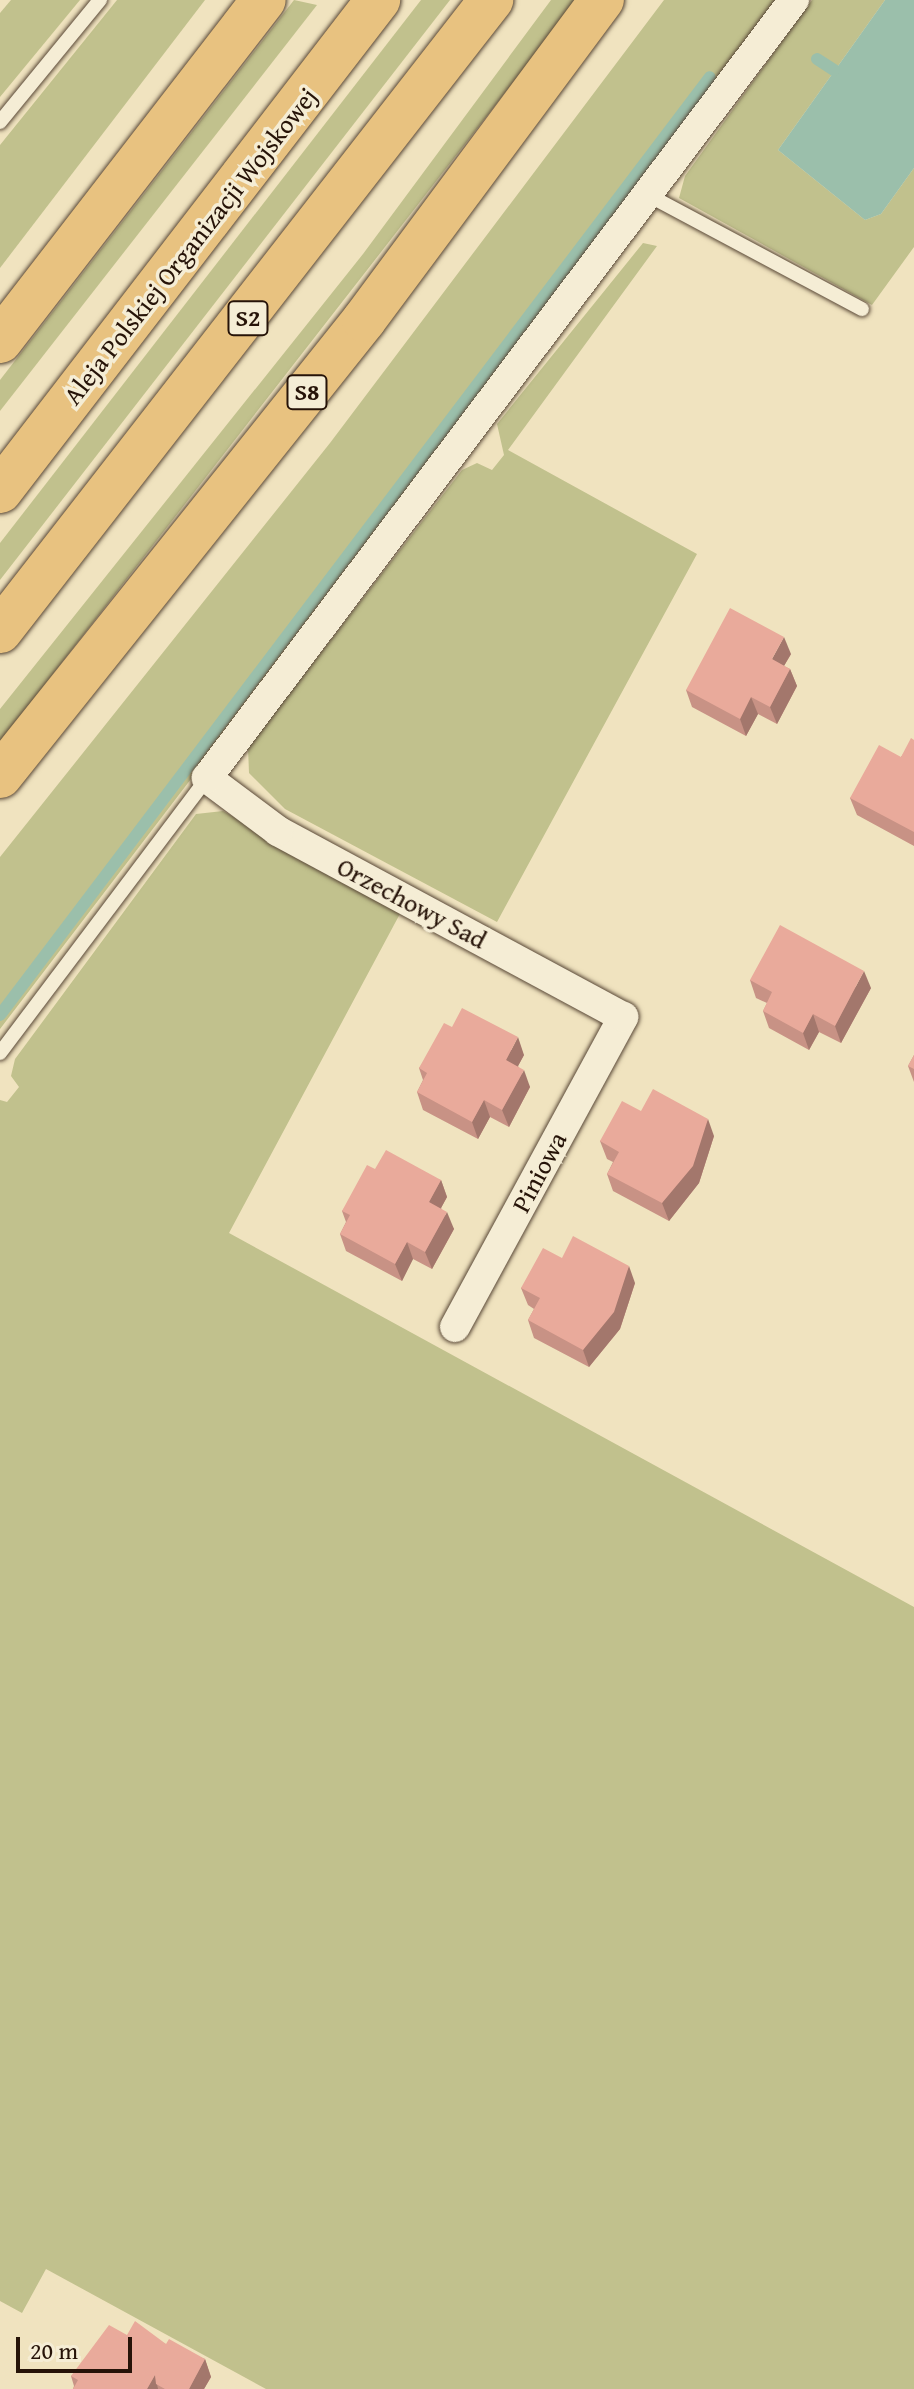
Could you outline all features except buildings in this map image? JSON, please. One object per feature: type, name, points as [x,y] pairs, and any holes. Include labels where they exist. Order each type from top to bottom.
[{"type":"highway","points":[[0,341],[264,0]]},
{"type":"highway","name":"Aleja Polskiej Organizacji Wojskowej","points":[[0,491],[378,0]]},
{"type":"highway","name":"S2","points":[[0,631],[491,0]]},
{"type":"highway","name":"S8","points":[[0,776],[364,320],[602,0]]},
{"type":"street","points":[[207,778],[652,197],[794,0]]},
{"type":"street","name":"Orzechowy Sad","points":[[207,778],[278,831],[623,1017]]},
{"type":"street","name":"Piniowa","points":[[455,1327],[623,1017]]},
{"type":"lane","points":[[0,122],[100,0]]},
{"type":"lane","points":[[652,197],[862,309]]},
{"type":"lane","points":[[0,1053],[207,778]]},
{"type":"shaded area","points":[[11,0],[80,0],[0,97],[0,13]]},
{"type":"shaded area","points":[[117,0],[205,0],[0,268],[0,145]]},
{"type":"shaded area","points":[[294,0],[317,5],[0,411],[0,380]]},
{"type":"shaded area","points":[[421,0],[450,0],[0,580],[0,543]]},
{"type":"shaded area","points":[[551,0],[577,0],[0,742],[0,709],[363,254]]},
{"type":"shaded area","points":[[664,0],[776,0],[566,288],[0,1029],[0,857],[330,443]]},
{"type":"shaded area","points":[[812,0],[885,0],[778,150],[865,220],[881,214],[914,168],[914,247],[872,305],[679,198],[685,176]]},
{"type":"shaded area","points":[[885,0],[914,0],[914,168],[881,214],[865,220],[778,150]]},
{"type":"shaded area","points":[[643,243],[657,246],[508,450],[697,554],[497,922],[285,809],[249,773],[248,747],[462,470],[477,463],[492,470],[504,455],[497,424]]},
{"type":"shaded area","points":[[223,811],[402,910],[229,1233],[914,1607],[914,2389],[266,2389],[46,2269],[22,2313],[0,2301],[0,1100],[7,1102],[19,1087],[11,1076],[15,1059],[196,814]]},
{"type":"waterway","points":[[817,59],[834,70]]},
{"type":"waterway","points":[[0,1015],[710,77]]}]
